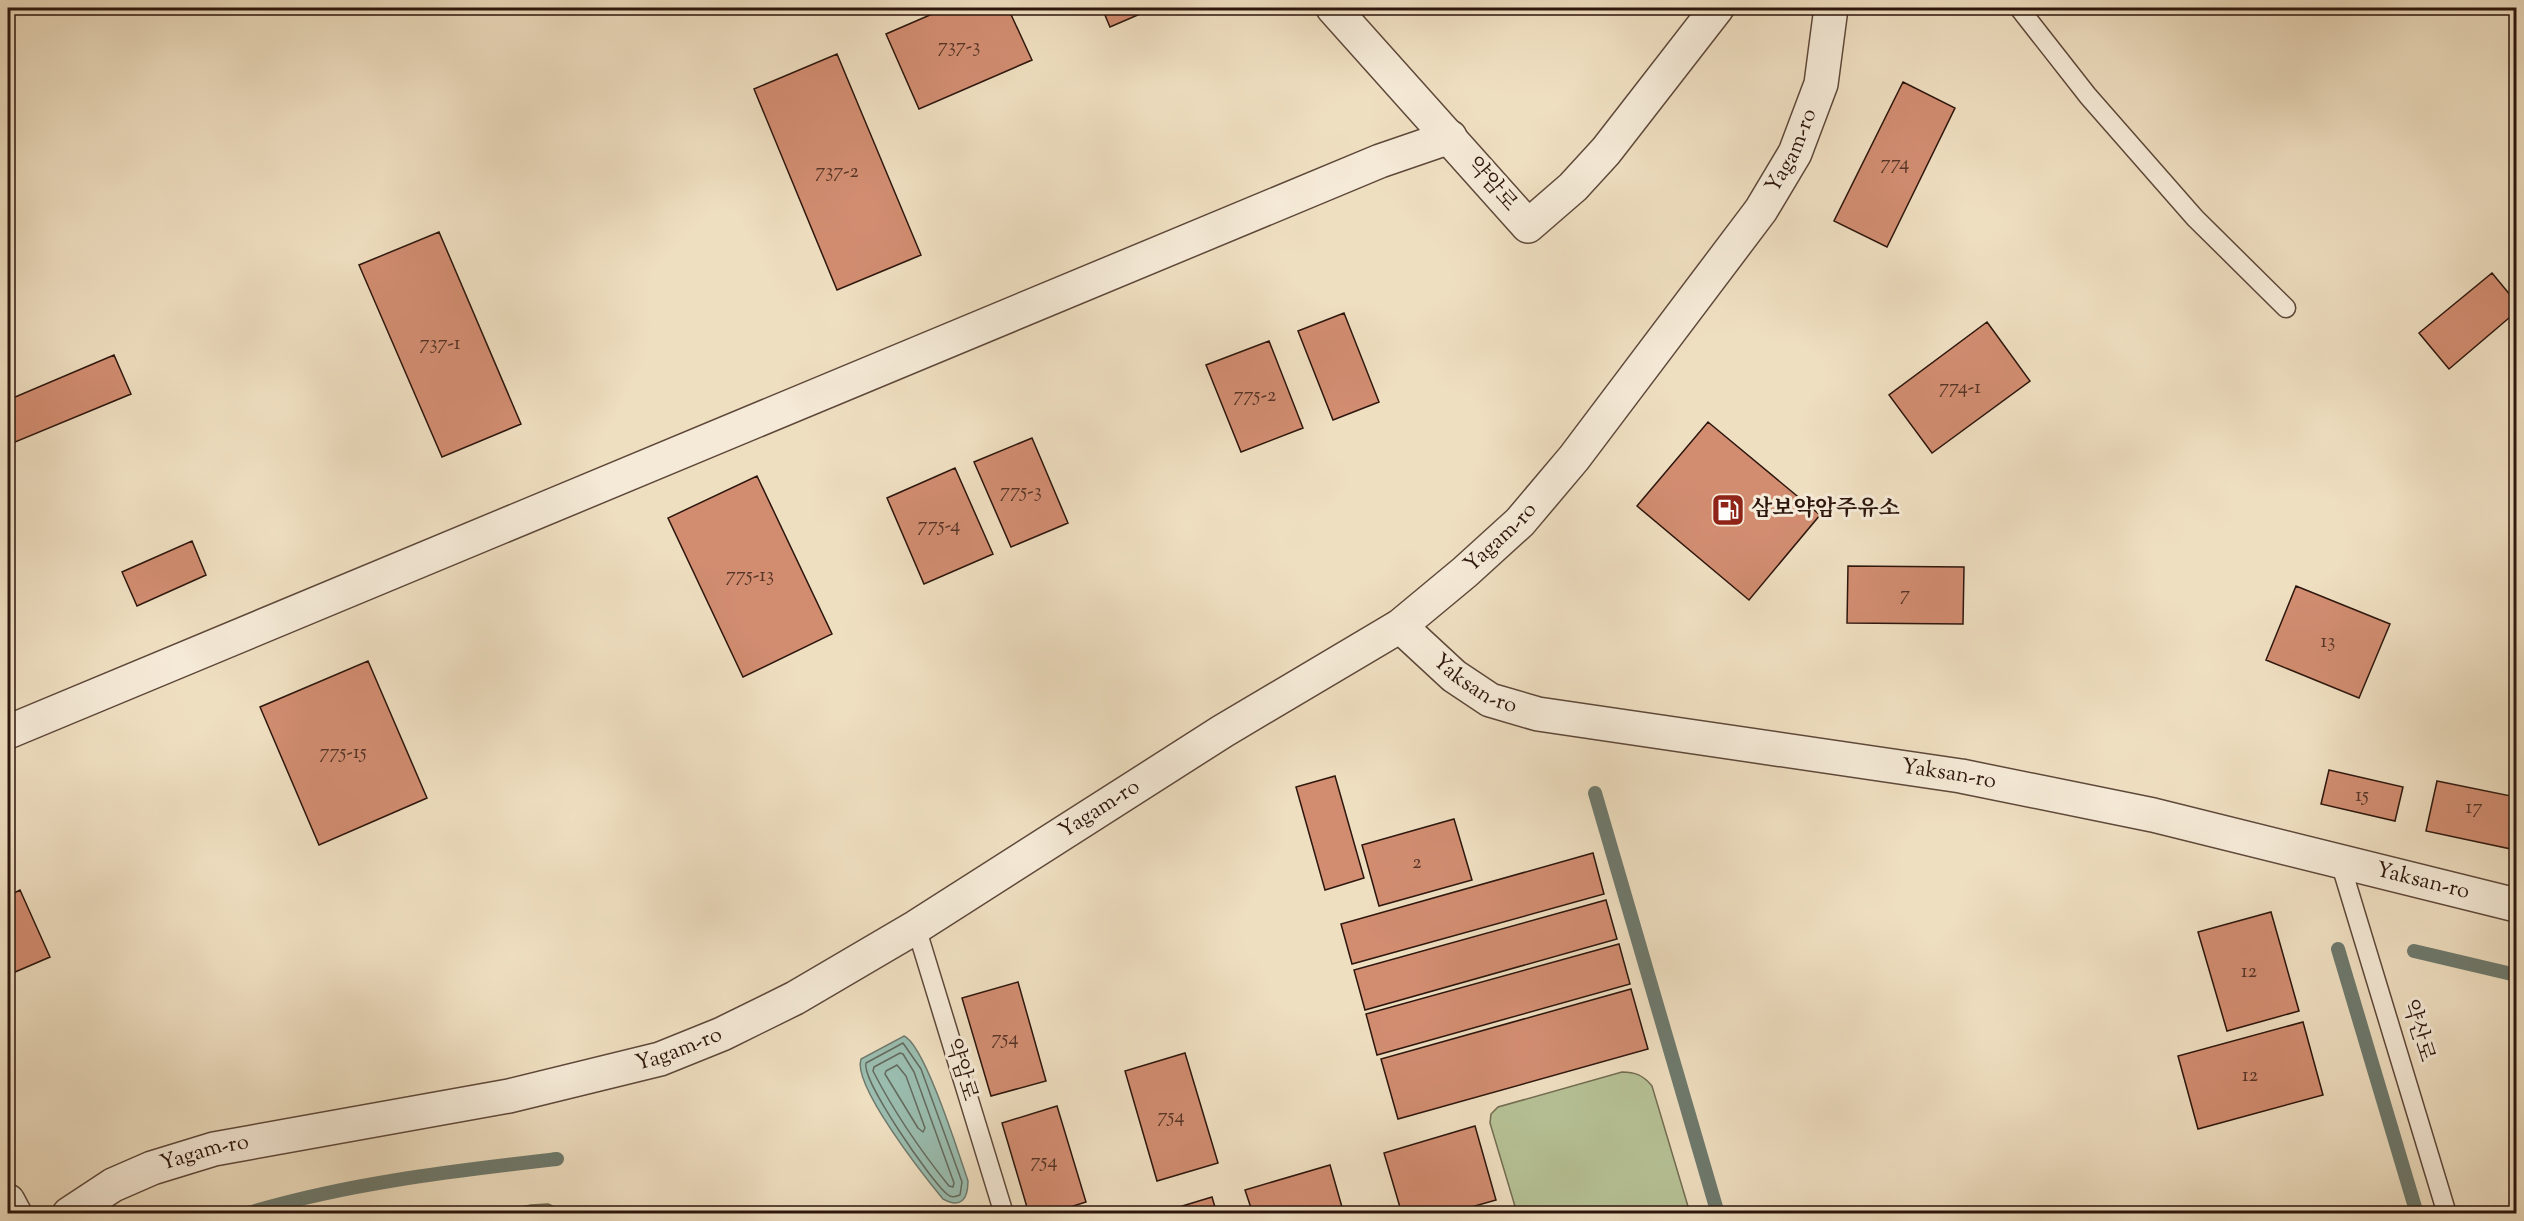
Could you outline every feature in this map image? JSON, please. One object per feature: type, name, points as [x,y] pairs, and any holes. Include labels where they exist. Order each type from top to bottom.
[{"type":"street","name":"약암로","points":[[1334,8],[1528,226],[1573,187],[1606,151],[1717,8]]},
{"type":"street","name":"Yagam-ro","points":[[69,1214],[113,1185],[152,1168],[214,1149],[509,1096],[660,1059],[722,1034],[795,998],[916,927],[1223,731],[1400,626],[1465,572],[1527,514],[1574,458],[1761,210],[1795,153],[1821,84],[1831,8]]},
{"type":"street","points":[[8,732],[1380,160],[1450,137]]},
{"type":"street","name":"Yaksan-ro","points":[[1400,626],[1454,676],[1490,700],[1538,714],[1961,776],[2153,816],[2517,905]]},
{"type":"street","points":[[8,1201],[15,1214]]},
{"type":"lane","points":[[2019,8],[2088,96],[2195,218],[2286,308]]},
{"type":"lane","name":"약산로","points":[[2340,862],[2447,1214]]},
{"type":"lane","name":"약암로","points":[[916,927],[1004,1214]]},
{"type":"shaded area","points":[[1622,1072],[1638,1075],[1652,1086],[1690,1213],[1517,1213],[1490,1123],[1491,1114],[1498,1107]]},
{"type":"shaded area","points":[[548,1204],[563,1213],[492,1213],[531,1205]]},
{"type":"water","points":[[904,1036],[922,1059],[931,1079],[968,1181],[967,1193],[959,1202],[954,1203],[943,1199],[921,1171],[878,1109],[861,1072],[861,1059]]},
{"type":"building","points":[[946,8],[1008,8],[1032,60],[919,109],[886,34]]},
{"type":"building","points":[[1102,8],[1154,8],[1110,27]]},
{"type":"building","points":[[837,54],[921,255],[837,290],[754,89]]},
{"type":"building","points":[[1903,82],[1955,108],[1887,247],[1834,221]]},
{"type":"building","points":[[439,232],[521,424],[442,457],[359,265]]},
{"type":"building","points":[[2492,273],[2516,302],[2516,312],[2449,369],[2419,333]]},
{"type":"building","points":[[1344,313],[1379,402],[1333,420],[1298,331]]},
{"type":"building","points":[[1987,322],[2030,381],[1932,453],[1889,395]]},
{"type":"building","points":[[1269,341],[1303,428],[1241,452],[1206,365]]},
{"type":"building","points":[[114,355],[131,394],[8,445],[8,400]]},
{"type":"building","name":"삼보약암주유소","points":[[1708,422],[1820,515],[1749,600],[1637,506]]},
{"type":"building","points":[[1032,438],[1068,523],[1011,547],[974,462]]},
{"type":"building","points":[[955,468],[993,554],[924,584],[887,498]]},
{"type":"building","points":[[757,476],[832,634],[743,677],[668,518]]},
{"type":"building","points":[[192,541],[206,575],[137,606],[122,572]]},
{"type":"building","points":[[1848,566],[1964,567],[1963,624],[1847,623]]},
{"type":"building","points":[[2296,586],[2390,624],[2359,698],[2266,660]]},
{"type":"building","points":[[368,661],[427,798],[319,845],[260,707]]},
{"type":"building","points":[[2329,770],[2403,787],[2395,821],[2321,804]]},
{"type":"building","points":[[1335,776],[1364,878],[1325,890],[1296,787]]},
{"type":"building","points":[[2437,781],[2516,797],[2516,819],[2511,849],[2426,831]]},
{"type":"building","points":[[1454,819],[1472,880],[1379,906],[1362,845]]},
{"type":"building","points":[[1593,853],[1604,894],[1352,964],[1341,924]]},
{"type":"building","points":[[20,890],[50,957],[8,975],[8,896]]},
{"type":"building","points":[[1606,900],[1617,939],[1365,1010],[1354,970]]},
{"type":"building","points":[[2271,912],[2299,1011],[2227,1031],[2198,932]]},
{"type":"building","points":[[1619,944],[1630,984],[1377,1055],[1366,1014]]},
{"type":"building","points":[[1018,982],[1046,1081],[991,1096],[962,998]]},
{"type":"building","points":[[1631,989],[1648,1049],[1398,1119],[1381,1059]]},
{"type":"building","points":[[2303,1022],[2323,1095],[2198,1129],[2178,1056]]},
{"type":"building","points":[[1185,1053],[1218,1163],[1157,1181],[1125,1071]]},
{"type":"building","points":[[1057,1106],[1086,1202],[1048,1214],[1029,1214],[1002,1123]]},
{"type":"building","points":[[1475,1126],[1496,1200],[1447,1214],[1402,1214],[1384,1153]]},
{"type":"building","points":[[1330,1165],[1344,1214],[1253,1214],[1245,1190]]},
{"type":"building","points":[[1212,1197],[1217,1214],[1156,1214]]},
{"type":"waterway","points":[[1595,793],[1718,1214]]},
{"type":"waterway","points":[[2338,949],[2417,1214]]},
{"type":"waterway","points":[[2414,951],[2516,975]]},
{"type":"waterway","points":[[245,1214],[322,1194],[400,1179],[557,1159]]},
{"type":"place","name":"삼보약암주유소","points":[[1728,510]]}]
